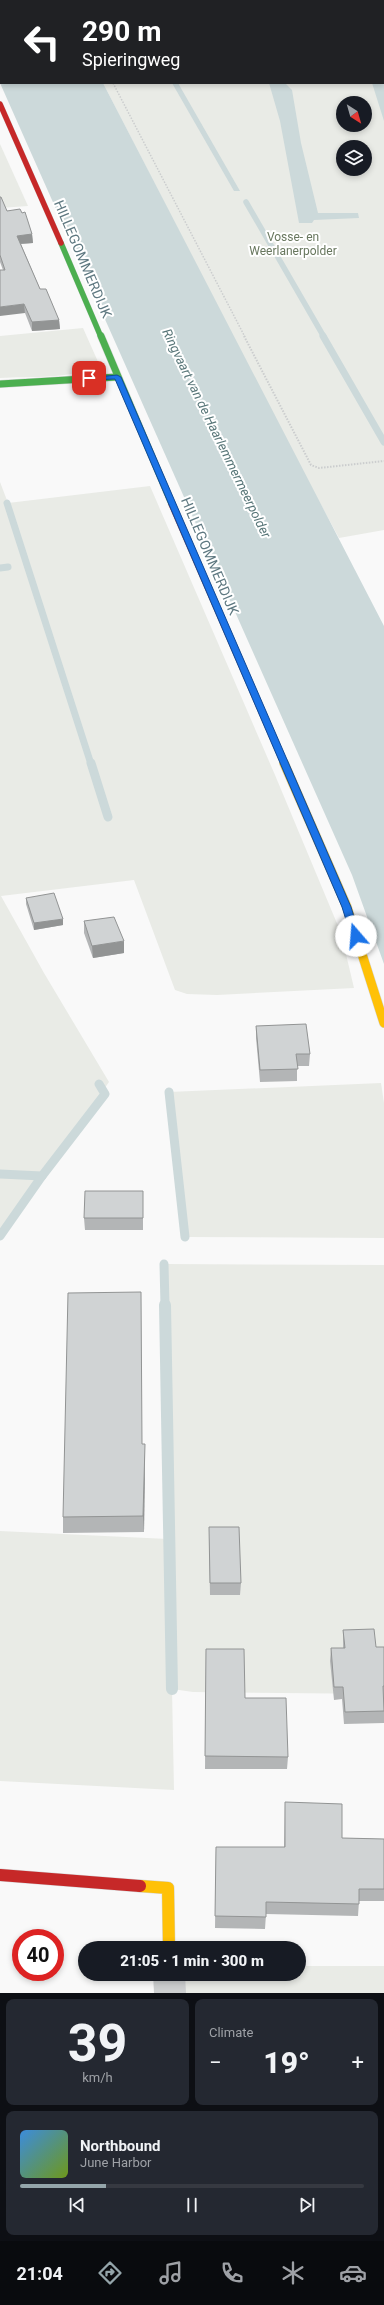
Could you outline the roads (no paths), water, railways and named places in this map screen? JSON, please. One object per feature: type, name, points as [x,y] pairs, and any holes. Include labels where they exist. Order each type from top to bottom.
[{"type":"street","name":"HILLEGOMMERDIJK","points":[[0,104],[77,278],[117,377],[347,907],[384,1023]]},
{"type":"street","points":[[0,384],[117,377]]},
{"type":"street","points":[[0,1875],[168,1888],[169,1941]]},
{"type":"street","points":[[169,1981],[170,1993]]},
{"type":"water","name":"Ringvaart van de Haarlemmermeerpolder","points":[[0,84],[104,84],[384,626],[384,964],[352,875]]},
{"type":"water","points":[[173,84],[179,84],[240,191],[234,191]]},
{"type":"water","points":[[269,84],[286,84],[292,90],[301,143],[318,213],[358,213],[359,218],[314,220],[312,223],[299,223],[280,121]]},
{"type":"water","points":[[372,84],[384,84],[384,121]]},
{"type":"waterway","points":[[246,202],[324,337]]},
{"type":"waterway","points":[[323,336],[384,442]]},
{"type":"waterway","points":[[7,503],[91,764]]},
{"type":"waterway","points":[[0,568],[8,567]]},
{"type":"waterway","points":[[91,763],[108,817]]},
{"type":"waterway","points":[[42,1176],[105,1094],[99,1084]]},
{"type":"waterway","points":[[169,1092],[185,1237]]},
{"type":"waterway","points":[[0,1174],[42,1176]]},
{"type":"waterway","points":[[0,1236],[42,1176]]},
{"type":"waterway","points":[[164,1264],[165,1306]]},
{"type":"waterway","points":[[165,1305],[172,1689]]},
{"type":"park label","name":"Vosse- en Weerlanerpolder","points":[[293,244]]}]
